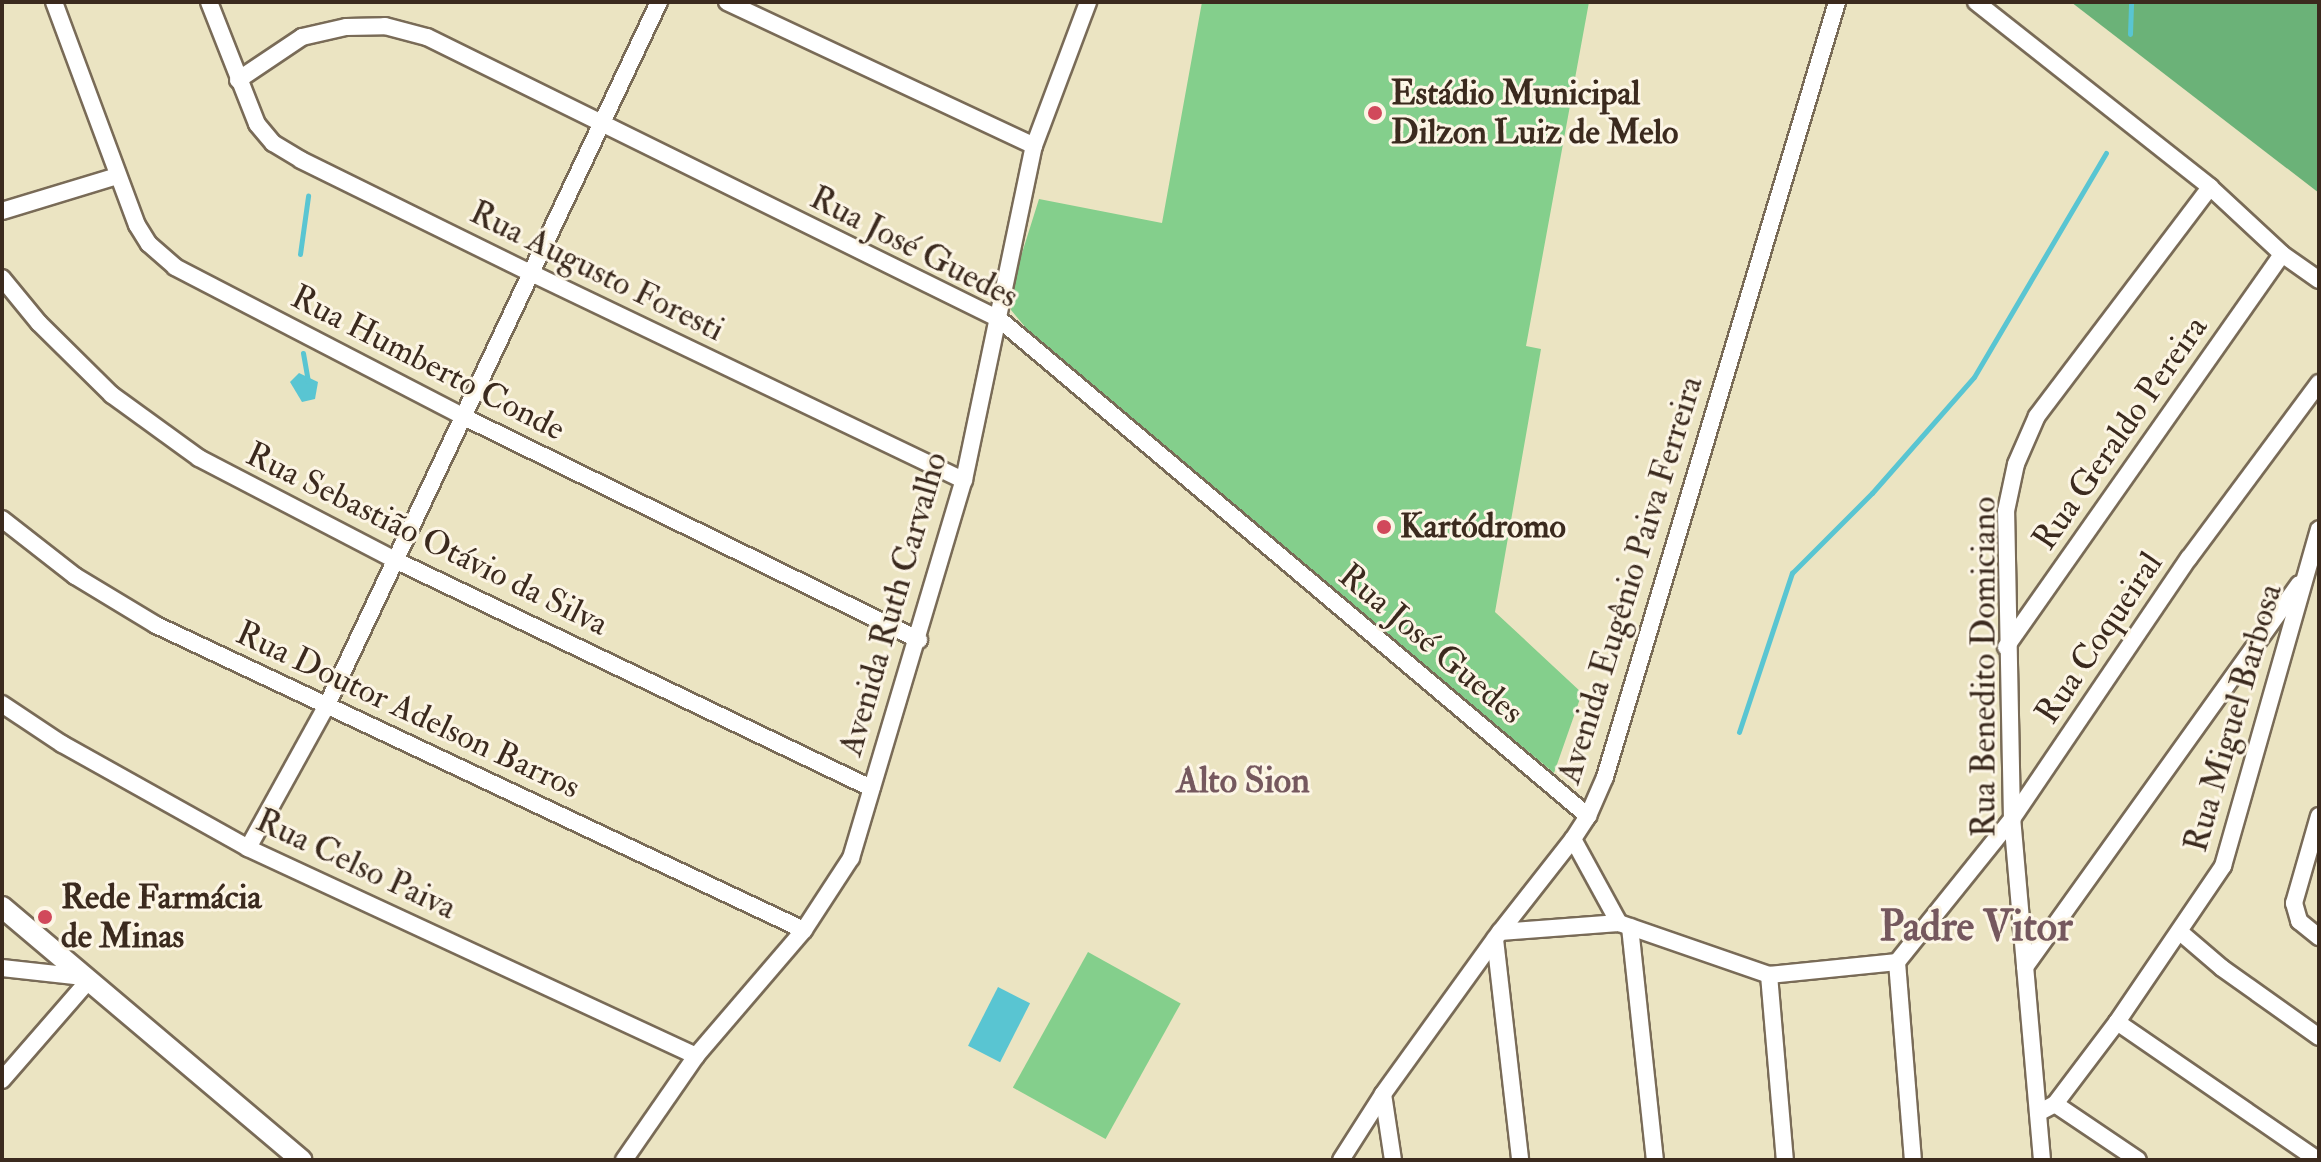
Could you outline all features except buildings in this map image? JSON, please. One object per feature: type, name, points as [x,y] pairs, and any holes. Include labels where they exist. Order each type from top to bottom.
[{"type":"street","name":"Rua Humberto Conde","points":[[54,2],[137,225],[149,244],[175,267],[462,416],[919,640]]},
{"type":"street","name":"Rua Augusto Foresti","points":[[209,2],[257,124],[273,143],[315,167],[531,273],[964,480]]},
{"type":"street","points":[[248,848],[327,705],[397,561],[462,416],[659,2]]},
{"type":"street","points":[[727,2],[1034,146]]},
{"type":"street","name":"Avenida Ruth Carvalho","points":[[624,1160],[696,1056],[804,930],[851,858],[919,640],[964,480],[1034,146],[1088,2]]},
{"type":"street","name":"Avenida Eugênio Paiva Ferreira","points":[[1341,1160],[1383,1094],[1497,936],[1573,839],[1588,816],[1605,777],[1837,2]]},
{"type":"street","points":[[1976,2],[2210,187],[2282,254],[2319,280]]},
{"type":"street","name":"Rua José Guedes","points":[[238,80],[302,37],[346,27],[385,26],[427,37],[999,319],[1588,816]]},
{"type":"street","points":[[2,211],[117,176]]},
{"type":"street","name":"Rua Benedito Domiciano","points":[[2042,1160],[2012,819],[2006,647],[2006,511],[2016,464],[2037,416],[2210,187]]},
{"type":"street","name":"Rua Geraldo Pereira","points":[[2006,647],[2282,254]]},
{"type":"street","name":"Rua Sebastião Otávio da Silva","points":[[2,278],[39,323],[112,395],[199,458],[397,561],[871,788]]},
{"type":"street","name":"Rua Coqueiral","points":[[1897,962],[2012,819],[2189,558],[2319,383]]},
{"type":"street","name":"Rua Doutor Adelson Barros","points":[[2,519],[75,576],[156,625],[804,930]]},
{"type":"street","name":"Rua Miguel Barbosa","points":[[2055,1104],[2117,1022],[2223,866],[2319,529]]},
{"type":"street","points":[[2025,967],[2306,575]]},
{"type":"street","name":"Rua Celso Paiva","points":[[2,704],[62,744],[248,848],[696,1056]]},
{"type":"street","points":[[2319,816],[2294,903],[2299,921],[2319,937]]},
{"type":"street","points":[[1573,839],[1624,925],[1655,1160]]},
{"type":"street","points":[[2,907],[301,1160]]},
{"type":"street","points":[[1520,1160],[1497,936],[1624,925],[1769,975],[1897,962],[1913,1160]]},
{"type":"street","points":[[2180,932],[2222,968],[2319,1037]]},
{"type":"street","points":[[2,968],[86,979]]},
{"type":"street","points":[[1769,975],[1785,1160]]},
{"type":"street","points":[[2,1080],[86,979]]},
{"type":"street","points":[[2117,1022],[2316,1157]]},
{"type":"street","points":[[1383,1094],[1393,1160]]},
{"type":"street","points":[[2038,1113],[2055,1104],[2138,1160]]},
{"type":"green space","points":[[1202,2],[1589,2],[1526,346],[1541,349],[1495,612],[1582,693],[1554,773],[1040,345],[1011,310],[1011,288],[1039,199],[1162,223]]},
{"type":"green space","points":[[2071,2],[2319,2],[2319,193]]},
{"type":"green space","points":[[1088,952],[1181,1003],[1106,1139],[1013,1088]]},
{"type":"water","points":[[299,373],[318,382],[315,399],[302,402],[290,382]]},
{"type":"water","points":[[998,987],[1030,1003],[1000,1062],[968,1046]]},
{"type":"waterway","points":[[2130,34],[2131,2]]},
{"type":"waterway","points":[[1739,732],[1792,573],[1872,493],[1974,377],[2106,153]]},
{"type":"waterway","points":[[300,254],[308,196]]},
{"type":"waterway","points":[[303,353],[308,381]]},
{"type":"place","name":"Estádio Municipal Dilzon Luiz de Melo","points":[[1375,113]]},
{"type":"place","name":"Kartódromo","points":[[1384,527]]},
{"type":"place","name":"Rede Farmácia de Minas","points":[[45,917]]},
{"type":"district","name":"Alto Sion","points":[[1243,781]]},
{"type":"district","name":"Padre Vitor","points":[[1976,927]]}]
